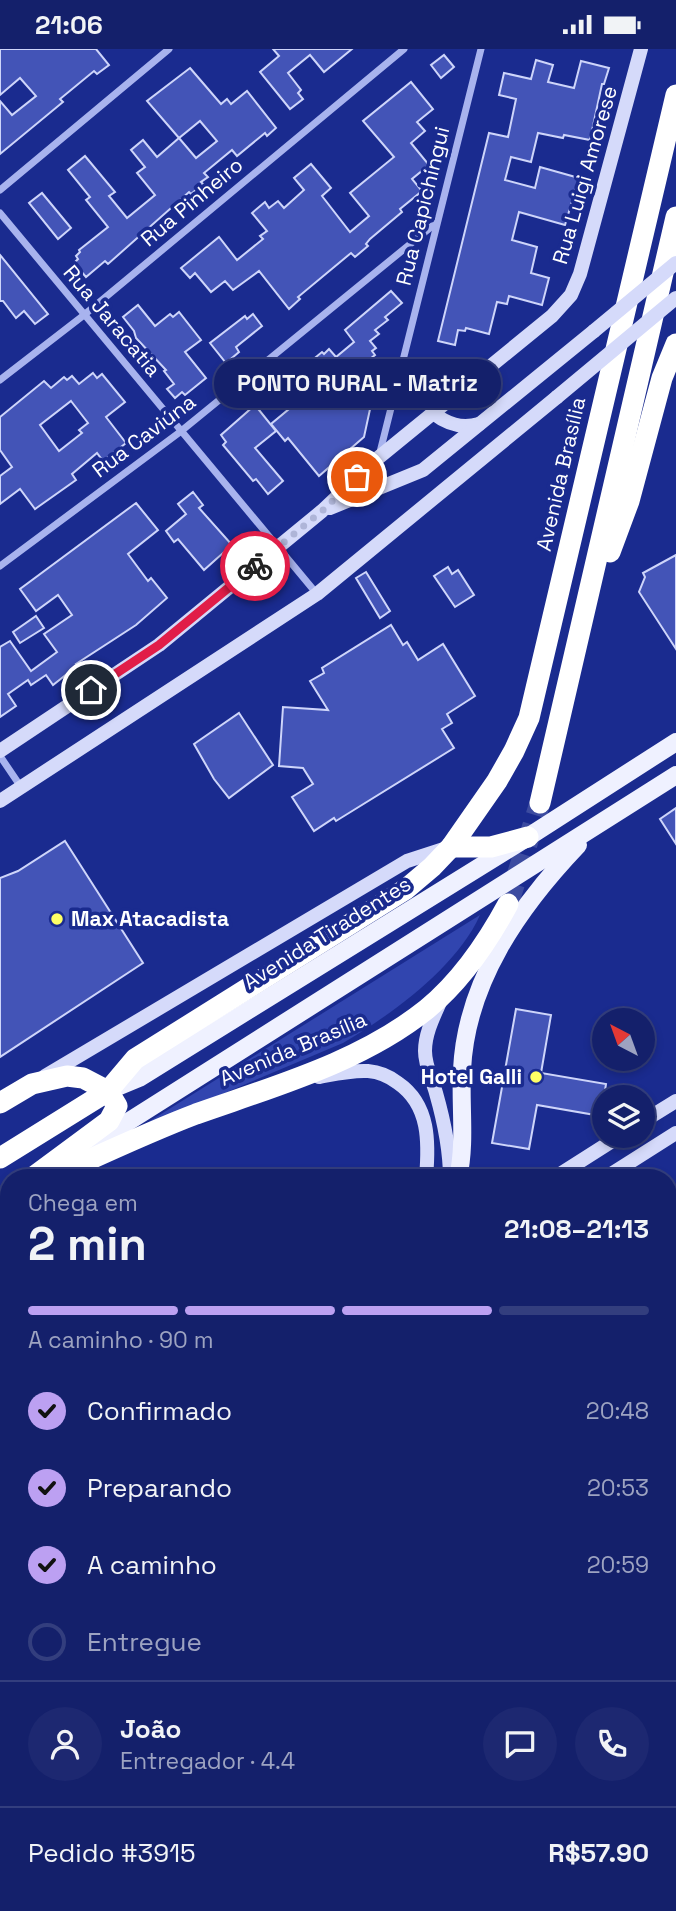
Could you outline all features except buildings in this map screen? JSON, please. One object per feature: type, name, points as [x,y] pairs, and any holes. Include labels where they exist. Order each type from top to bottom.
[{"type":"highway","name":"Avenida Brasília","points":[[108,1091],[135,1059],[406,889],[451,847],[497,781],[528,718],[676,95]]},
{"type":"highway","points":[[540,803],[676,218]]},
{"type":"highway","points":[[577,643],[629,501],[662,378],[676,344]]},
{"type":"highway","points":[[451,847],[491,847],[528,837]]},
{"type":"highway","name":"Avenida Brasília","points":[[70,1169],[193,1115],[291,1081],[343,1059],[384,1037],[415,1018],[444,994],[490,937],[508,904]]},
{"type":"highway","points":[[0,1103],[32,1084],[67,1076],[83,1078],[108,1091],[117,1106],[109,1121],[44,1169]]},
{"type":"highway","name":"Avenida Tiradentes","points":[[0,1158],[108,1091]]},
{"type":"main road","name":"Avenida Tiradentes","points":[[108,1091],[139,1078],[676,742]]},
{"type":"main road","points":[[460,1169],[461,1070],[465,1040],[480,985],[506,936],[534,896],[552,873],[602,822],[609,793],[630,771]]},
{"type":"main road","points":[[53,1169],[676,775]]},
{"type":"street","points":[[0,190],[169,49]]},
{"type":"street","name":"Rua Pinheiro","points":[[0,380],[83,315],[404,49]]},
{"type":"street","name":"Rua Capichingui","points":[[378,458],[481,49]]},
{"type":"street","name":"Rua Luigi Amorese","points":[[0,753],[159,645],[322,511],[378,458],[552,316],[571,295],[587,253],[641,49]]},
{"type":"street","name":"Rua Jaracatia","points":[[0,213],[317,594]]},
{"type":"street","name":"Rua Caviúna","points":[[0,566],[180,432],[436,223]]},
{"type":"street","points":[[322,511],[422,470],[676,263]]},
{"type":"street","points":[[0,801],[317,594],[676,297]]},
{"type":"street","points":[[399,371],[433,413],[445,422],[460,426],[477,425],[488,417]]},
{"type":"street","points":[[0,753],[21,787]]},
{"type":"street","points":[[32,1084],[407,860],[451,847]]},
{"type":"street","points":[[444,994],[431,1024],[425,1050],[450,1155],[450,1169]]},
{"type":"street","points":[[291,1081],[368,1071],[389,1076],[413,1096],[423,1114],[427,1134],[426,1169]]},
{"type":"street","points":[[655,1114],[676,1101]]},
{"type":"street","points":[[620,1169],[676,1133]]},
{"type":"street","points":[[568,1169],[601,1148]]},
{"type":"shaded area","points":[[480,915],[456,953],[439,971],[401,1004],[362,1032],[343,1043],[134,1131]]},
{"type":"tunnel","points":[[508,904],[540,803]]},
{"type":"way so far","points":[[255,566],[322,511],[357,477]]},
{"type":"place","name":"PONTO RURAL - Matriz","points":[[357,477]]},
{"type":"place","name":"Max Atacadista","points":[[57,919]]},
{"type":"place","name":"Hotel Galli","points":[[536,1077]]},
{"type":"route","points":[[91,690],[159,645],[255,566]]}]
